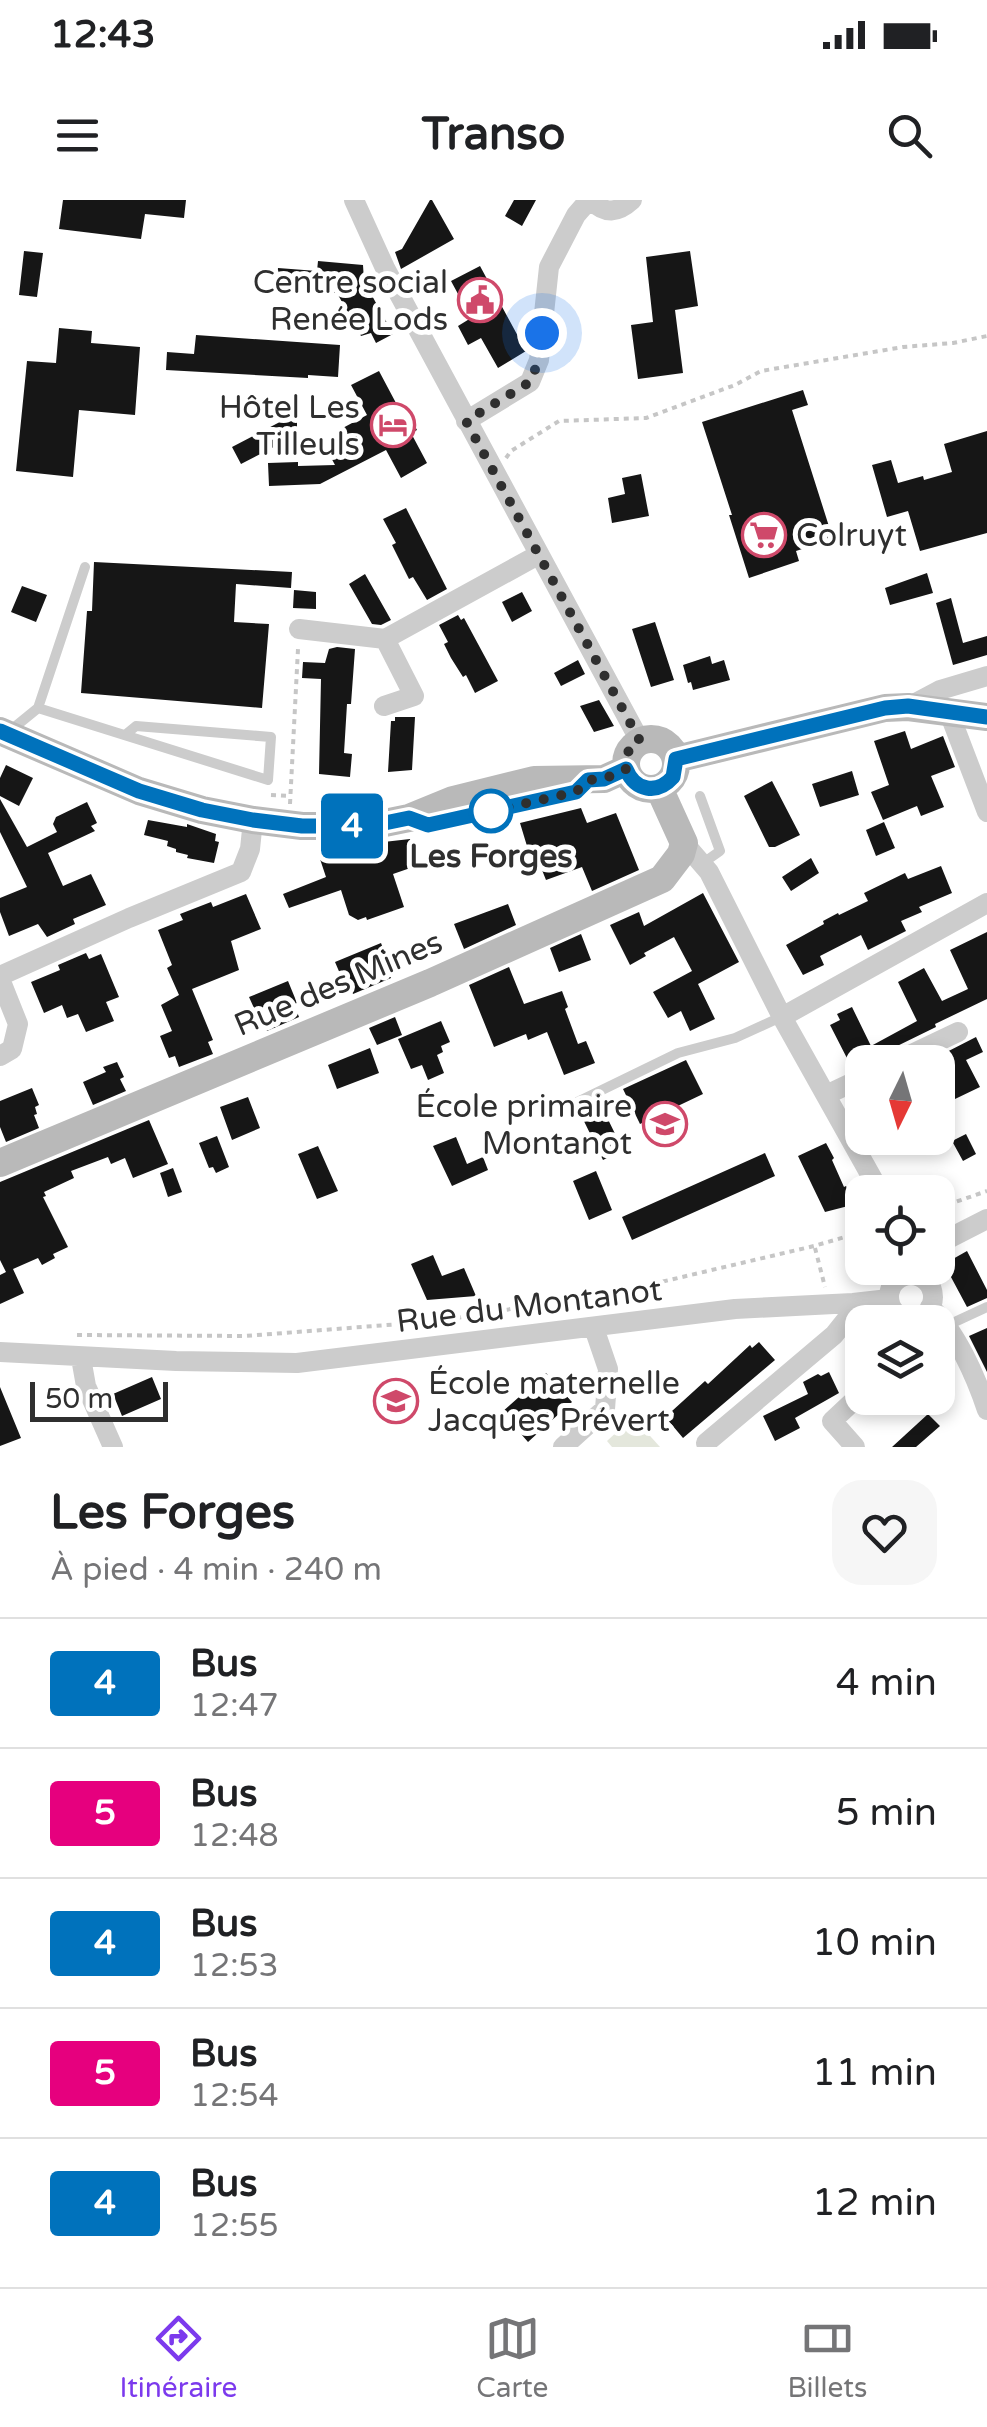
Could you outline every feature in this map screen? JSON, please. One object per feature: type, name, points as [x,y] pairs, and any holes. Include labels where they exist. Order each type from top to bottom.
[{"type":"street","points":[[354,200],[385,268],[640,741]]},
{"type":"street","points":[[466,421],[530,382],[539,360],[549,267],[576,215],[590,200],[609,212],[621,210],[632,200]]},
{"type":"street","points":[[298,629],[385,639],[538,555]]},
{"type":"street","points":[[384,706],[414,696],[385,639]]},
{"type":"street","points":[[908,706],[940,690],[987,676]]},
{"type":"street","points":[[676,759],[862,712],[908,706],[987,717]]},
{"type":"street","points":[[948,710],[987,812]]},
{"type":"street","points":[[2,737],[139,791],[202,810],[254,807],[302,826],[370,826],[534,780],[604,779],[626,769]]},
{"type":"street","points":[[655,738],[669,746],[676,759],[673,777],[659,788],[638,786],[626,769],[628,752],[640,741],[655,738]]},
{"type":"street","points":[[659,788],[693,854],[709,872],[782,1016],[871,1175]]},
{"type":"street","points":[[0,1056],[12,1049],[18,1024],[0,977],[240,872],[250,849],[254,807]]},
{"type":"street","name":"Rue des Mines","points":[[0,1163],[445,976],[629,894],[662,879],[680,854],[693,854]]},
{"type":"street","points":[[782,1016],[987,903]]},
{"type":"street","points":[[931,1045],[958,1032]]},
{"type":"street","points":[[826,1095],[845,1086]]},
{"type":"street","points":[[955,1236],[987,1220]]},
{"type":"street","points":[[892,1305],[889,1299],[893,1285]]},
{"type":"street","name":"Rue du Montanot","points":[[0,1352],[297,1363],[736,1309],[889,1299]]},
{"type":"street","points":[[706,1443],[834,1334],[850,1315],[853,1303]]},
{"type":"street","points":[[563,1447],[605,1409],[608,1369],[594,1328]]},
{"type":"street","points":[[955,1340],[982,1382],[987,1410]]},
{"type":"street","points":[[81,1358],[86,1386],[113,1447]]},
{"type":"street","points":[[845,1409],[832,1421],[855,1447]]},
{"type":"lane","points":[[2,737],[38,708],[85,567]]},
{"type":"lane","points":[[38,708],[268,780],[271,737],[136,726],[125,735]]},
{"type":"lane","points":[[693,854],[720,851],[700,796]]},
{"type":"lane","points":[[567,1108],[678,1053],[735,1038],[782,1016]]},
{"type":"lane","points":[[955,1322],[987,1306]]},
{"type":"path","points":[[506,466],[511,452],[559,421],[646,418],[735,385],[761,371],[987,336]]},
{"type":"path","points":[[254,807],[291,796],[298,629]]},
{"type":"path","points":[[955,1202],[987,1191]]},
{"type":"path","points":[[66,1335],[245,1336],[439,1321],[632,1289],[845,1237]]},
{"type":"path","points":[[814,1246],[826,1292]]},
{"type":"shaded area","points":[[633,1417],[660,1447],[612,1447],[607,1441]]},
{"type":"building","points":[[63,200],[186,200],[184,218],[145,214],[141,239],[59,229]]},
{"type":"building","points":[[430,200],[454,239],[401,269],[395,252],[402,249]]},
{"type":"building","points":[[514,200],[536,200],[522,226],[505,216]]},
{"type":"building","points":[[24,251],[43,253],[37,297],[19,295]]},
{"type":"building","points":[[690,251],[698,306],[675,310],[683,373],[638,379],[631,325],[653,322],[646,257]]},
{"type":"building","points":[[318,261],[363,265],[364,281],[393,334],[376,343],[371,333],[361,336],[337,293],[276,289],[278,268],[317,271]]},
{"type":"building","name":"Centre social Renée Lods","points":[[480,266],[526,351],[498,368],[481,338],[468,345],[458,326],[471,318],[451,281]]},
{"type":"building","points":[[59,328],[92,331],[91,343],[140,347],[135,415],[79,410],[73,477],[16,471],[27,361],[56,363]]},
{"type":"building","points":[[196,335],[340,345],[338,377],[166,370],[167,352],[194,354]]},
{"type":"building","name":"Hôtel Les Tilleuls","points":[[379,371],[405,420],[410,417],[417,430],[411,433],[427,463],[401,478],[386,450],[320,484],[269,486],[268,463],[335,465],[328,452],[345,443],[339,430],[367,415],[351,385]]},
{"type":"building","points":[[803,390],[808,405],[792,410],[833,539],[796,551],[799,561],[749,578],[702,422]]},
{"type":"building","points":[[297,413],[297,435],[241,464],[232,447]]},
{"type":"building","points":[[987,431],[987,533],[920,551],[908,511],[887,517],[872,465],[891,460],[898,483],[952,472],[944,444]]},
{"type":"building","points":[[641,474],[649,516],[612,523],[608,498],[625,494],[622,478]]},
{"type":"building","points":[[406,508],[447,589],[427,600],[413,577],[409,579],[383,519]]},
{"type":"building","points":[[94,562],[292,572],[291,588],[236,584],[234,622],[269,624],[262,708],[81,693]]},
{"type":"building","points":[[927,573],[933,593],[890,605],[885,588]]},
{"type":"building","points":[[365,574],[391,620],[381,625],[372,624],[349,584]]},
{"type":"building","points":[[22,586],[47,595],[36,622],[11,612]]},
{"type":"building","points":[[294,590],[316,592],[316,609],[293,608]]},
{"type":"building","points":[[522,592],[532,611],[512,622],[502,602]]},
{"type":"building","points":[[951,598],[963,643],[987,636],[987,655],[953,665],[936,603]]},
{"type":"building","points":[[458,615],[461,620],[464,618],[498,681],[475,693],[451,658],[439,625]]},
{"type":"building","points":[[655,622],[674,680],[651,687],[632,629]]},
{"type":"building","points":[[329,649],[355,649],[344,753],[352,754],[350,777],[319,774],[321,679],[302,678],[303,662],[325,663]]},
{"type":"building","points":[[710,656],[712,664],[724,660],[730,680],[693,690],[683,665]]},
{"type":"building","points":[[578,660],[585,674],[561,686],[554,673]]},
{"type":"building","points":[[599,700],[614,726],[594,732],[580,706]]},
{"type":"building","points":[[395,717],[415,717],[412,770],[388,772],[391,721]]},
{"type":"building","points":[[905,731],[911,749],[943,736],[955,767],[931,776],[944,807],[921,816],[917,806],[883,820],[871,792],[889,785],[874,741]]},
{"type":"building","points":[[6,765],[33,778],[19,806],[0,796],[0,778]]},
{"type":"building","points":[[852,771],[859,795],[820,807],[812,784]]},
{"type":"building","points":[[772,781],[800,835],[769,847],[744,796]]},
{"type":"building","points":[[0,799],[27,847],[57,832],[53,824],[56,817],[87,802],[97,823],[91,826],[95,831],[48,853],[63,886],[91,874],[106,905],[73,919],[75,924],[47,937],[38,924],[9,936],[0,912],[0,898],[27,887],[0,832]]},
{"type":"building","points":[[581,808],[587,823],[616,813],[639,870],[592,891],[582,867],[546,880],[536,855],[530,856],[520,823]]},
{"type":"building","points":[[148,820],[187,824],[216,834],[215,841],[219,842],[214,863],[187,858],[188,855],[167,846],[168,841],[144,835]]},
{"type":"building","points":[[884,822],[895,848],[876,856],[866,830]]},
{"type":"building","points":[[410,839],[419,865],[393,874],[404,907],[358,920],[349,915],[341,890],[289,908],[283,894],[326,877],[320,859],[366,844]]},
{"type":"building","points":[[811,858],[819,873],[791,891],[782,877]]},
{"type":"building","points":[[941,866],[952,893],[919,907],[922,912],[901,921],[906,931],[868,950],[861,935],[820,956],[824,965],[803,975],[786,945],[824,924],[823,921],[868,901],[864,893],[905,873],[908,879]]},
{"type":"building","points":[[703,893],[739,962],[698,984],[715,1019],[690,1031],[681,1011],[668,1018],[653,992],[692,971],[674,937],[630,965],[610,925],[639,912],[644,926]]},
{"type":"building","points":[[246,894],[261,929],[231,941],[239,970],[192,989],[213,1040],[208,1042],[213,1054],[179,1067],[175,1056],[169,1058],[160,1036],[172,1031],[161,1005],[179,995],[167,968],[172,965],[158,930],[183,920],[180,914]]},
{"type":"building","points":[[508,904],[516,925],[464,949],[454,924]]},
{"type":"building","points":[[987,932],[987,999],[899,1045],[873,1045],[917,1021],[898,982],[924,968],[942,1001],[968,989],[950,950]]},
{"type":"building","points":[[581,934],[591,960],[559,972],[550,948]]},
{"type":"building","points":[[381,943],[391,978],[353,994],[335,962]]},
{"type":"building","points":[[86,953],[89,959],[101,954],[119,997],[106,1002],[114,1021],[86,1032],[78,1014],[67,1018],[62,1005],[44,1013],[31,982]]},
{"type":"building","points":[[509,967],[524,1004],[562,991],[578,1044],[586,1041],[595,1063],[564,1075],[547,1032],[528,1040],[526,1034],[494,1047],[469,985]]},
{"type":"building","points":[[288,981],[299,1017],[267,1031],[249,997]]},
{"type":"building","points":[[852,1007],[871,1045],[845,1045],[845,1054],[830,1025],[840,1020],[837,1014]]},
{"type":"building","points":[[395,1017],[402,1035],[377,1045],[369,1028]]},
{"type":"building","points":[[441,1021],[450,1042],[441,1046],[443,1052],[437,1055],[444,1073],[428,1080],[422,1065],[411,1069],[398,1039]]},
{"type":"building","points":[[976,1037],[983,1052],[966,1060],[980,1087],[955,1099],[955,1048]]},
{"type":"building","points":[[370,1048],[379,1073],[337,1089],[328,1065]]},
{"type":"building","points":[[686,1060],[703,1094],[640,1124],[623,1089]]},
{"type":"building","points":[[117,1062],[126,1091],[93,1105],[83,1082],[106,1072],[103,1067]]},
{"type":"building","points":[[32,1088],[39,1105],[34,1115],[39,1128],[6,1142],[0,1127],[0,1101]]},
{"type":"building","points":[[248,1097],[260,1128],[232,1140],[220,1107]]},
{"type":"building","points":[[599,1101],[623,1150],[603,1160],[579,1111]]},
{"type":"building","points":[[149,1120],[168,1164],[133,1178],[125,1158],[111,1164],[108,1157],[71,1171],[74,1178],[44,1192],[68,1247],[42,1265],[38,1258],[13,1269],[24,1293],[0,1304],[0,1275],[6,1272],[0,1260],[0,1182]]},
{"type":"building","points":[[966,1134],[976,1154],[963,1161],[955,1140]]},
{"type":"building","points":[[217,1136],[229,1167],[216,1173],[213,1167],[209,1168],[199,1143]]},
{"type":"building","points":[[456,1137],[467,1164],[483,1157],[488,1170],[452,1186],[433,1146]]},
{"type":"building","points":[[826,1143],[845,1186],[845,1207],[825,1212],[798,1156]]},
{"type":"building","points":[[318,1146],[338,1191],[317,1199],[298,1154]]},
{"type":"building","points":[[765,1153],[775,1176],[632,1240],[622,1217]]},
{"type":"building","points":[[173,1168],[182,1192],[168,1197],[160,1173]]},
{"type":"building","points":[[596,1171],[612,1210],[589,1220],[573,1181]]},
{"type":"building","points":[[967,1251],[987,1290],[987,1298],[967,1307],[955,1285],[955,1258]]},
{"type":"building","points":[[433,1255],[442,1276],[464,1268],[476,1296],[427,1300],[411,1264]]},
{"type":"building","points":[[987,1328],[987,1372],[969,1336]]},
{"type":"building","points":[[759,1342],[775,1360],[683,1438],[667,1419],[674,1414],[672,1411],[750,1345],[752,1348]]},
{"type":"building","points":[[829,1372],[839,1393],[795,1418],[800,1428],[775,1441],[763,1416],[808,1394],[803,1382]]},
{"type":"building","points":[[546,1373],[572,1402],[528,1442],[502,1412]]},
{"type":"building","points":[[152,1377],[161,1399],[122,1416],[113,1394]]},
{"type":"building","points":[[0,1387],[21,1438],[0,1446]]},
{"type":"building","points":[[927,1415],[940,1426],[916,1447],[892,1447]]},
{"type":"bus line","name":"4","points":[[0,731],[139,791],[202,810],[302,826],[370,826],[409,818],[428,825],[576,792],[588,780],[604,779],[626,769],[638,786],[659,788],[673,777],[676,759],[862,712],[908,706],[987,717]]},
{"type":"place","name":"Centre social Renée Lods","points":[[480,300]]},
{"type":"place","name":"Hôtel Les Tilleuls","points":[[393,425]]},
{"type":"place","name":"Colruyt","points":[[764,535]]},
{"type":"place","name":"Les Forges","points":[[491,811]]},
{"type":"place","name":"École primaire Montanot","points":[[665,1124]]},
{"type":"place","name":"École maternelle Jacques Prévert","points":[[396,1401]]},
{"type":"route","points":[[491,811],[576,792],[588,780],[604,779],[626,769],[628,752],[640,741],[466,421],[530,382],[539,360],[542,333]]}]
